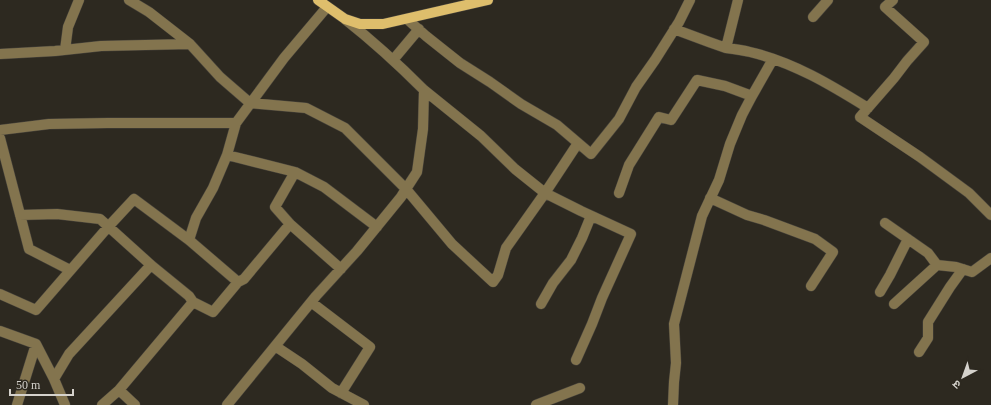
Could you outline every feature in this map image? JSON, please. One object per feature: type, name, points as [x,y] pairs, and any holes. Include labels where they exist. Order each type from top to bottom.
[{"type":"main road","points":[[318,0],[345,19],[360,24],[382,24],[488,0]]},
{"type":"street","points":[[65,50],[68,27],[79,0]]},
{"type":"street","points":[[129,0],[149,12],[190,44],[220,78],[250,103],[306,108],[345,128],[406,189],[452,244],[493,282],[498,276],[506,248],[578,143]]},
{"type":"street","points":[[407,19],[426,36],[460,62],[522,104],[557,125],[591,154],[619,120],[636,87],[655,60],[690,0]]},
{"type":"street","points":[[726,48],[738,0]]},
{"type":"street","points":[[812,17],[828,0]]},
{"type":"street","points":[[893,0],[885,7],[924,42],[860,118],[920,157],[969,193],[991,215]]},
{"type":"street","points":[[189,240],[196,218],[227,155],[236,123],[284,58],[327,7]]},
{"type":"street","points":[[345,19],[393,60],[424,90],[481,136],[515,170],[545,193],[631,234],[576,360]]},
{"type":"street","points":[[393,60],[419,29]]},
{"type":"street","points":[[674,29],[726,48],[750,52],[785,63],[818,78],[868,108]]},
{"type":"street","points":[[0,54],[101,46],[190,44]]},
{"type":"street","points":[[673,405],[676,363],[674,324],[702,216],[719,180],[730,144],[742,115],[773,59]]},
{"type":"street","points":[[619,193],[629,165],[659,117],[671,120],[697,80],[725,86],[752,96]]},
{"type":"street","points":[[227,405],[311,302],[377,227],[401,197],[417,172],[423,129],[424,90]]},
{"type":"street","points":[[0,130],[49,124],[236,123]]},
{"type":"street","points":[[0,138],[29,249],[70,270]]},
{"type":"street","points":[[227,155],[295,172],[324,187],[377,227]]},
{"type":"street","points":[[295,172],[275,207],[290,224],[341,269]]},
{"type":"street","points":[[710,198],[747,215],[815,239],[833,252],[811,286]]},
{"type":"street","points":[[0,294],[36,310],[134,199],[189,240],[238,282]]},
{"type":"street","points":[[20,214],[57,214],[100,219],[151,265],[190,296],[193,302],[213,312],[238,282],[244,279],[290,224]]},
{"type":"street","points":[[541,304],[553,283],[571,260],[591,216]]},
{"type":"street","points":[[885,223],[928,253],[937,265],[956,267],[972,272],[991,258]]},
{"type":"street","points":[[880,292],[908,239]]},
{"type":"street","points":[[54,379],[69,354],[151,265]]},
{"type":"street","points":[[894,304],[937,265]]},
{"type":"street","points":[[920,352],[928,338],[928,322],[963,269]]},
{"type":"street","points":[[102,405],[118,390],[193,302]]},
{"type":"street","points":[[311,302],[370,347],[341,393]]},
{"type":"street","points":[[0,331],[36,344],[66,405]]},
{"type":"street","points":[[17,405],[36,344]]},
{"type":"street","points":[[275,346],[302,364],[332,388],[364,405]]},
{"type":"street","points":[[536,405],[580,388]]},
{"type":"street","points":[[118,390],[136,405]]}]
